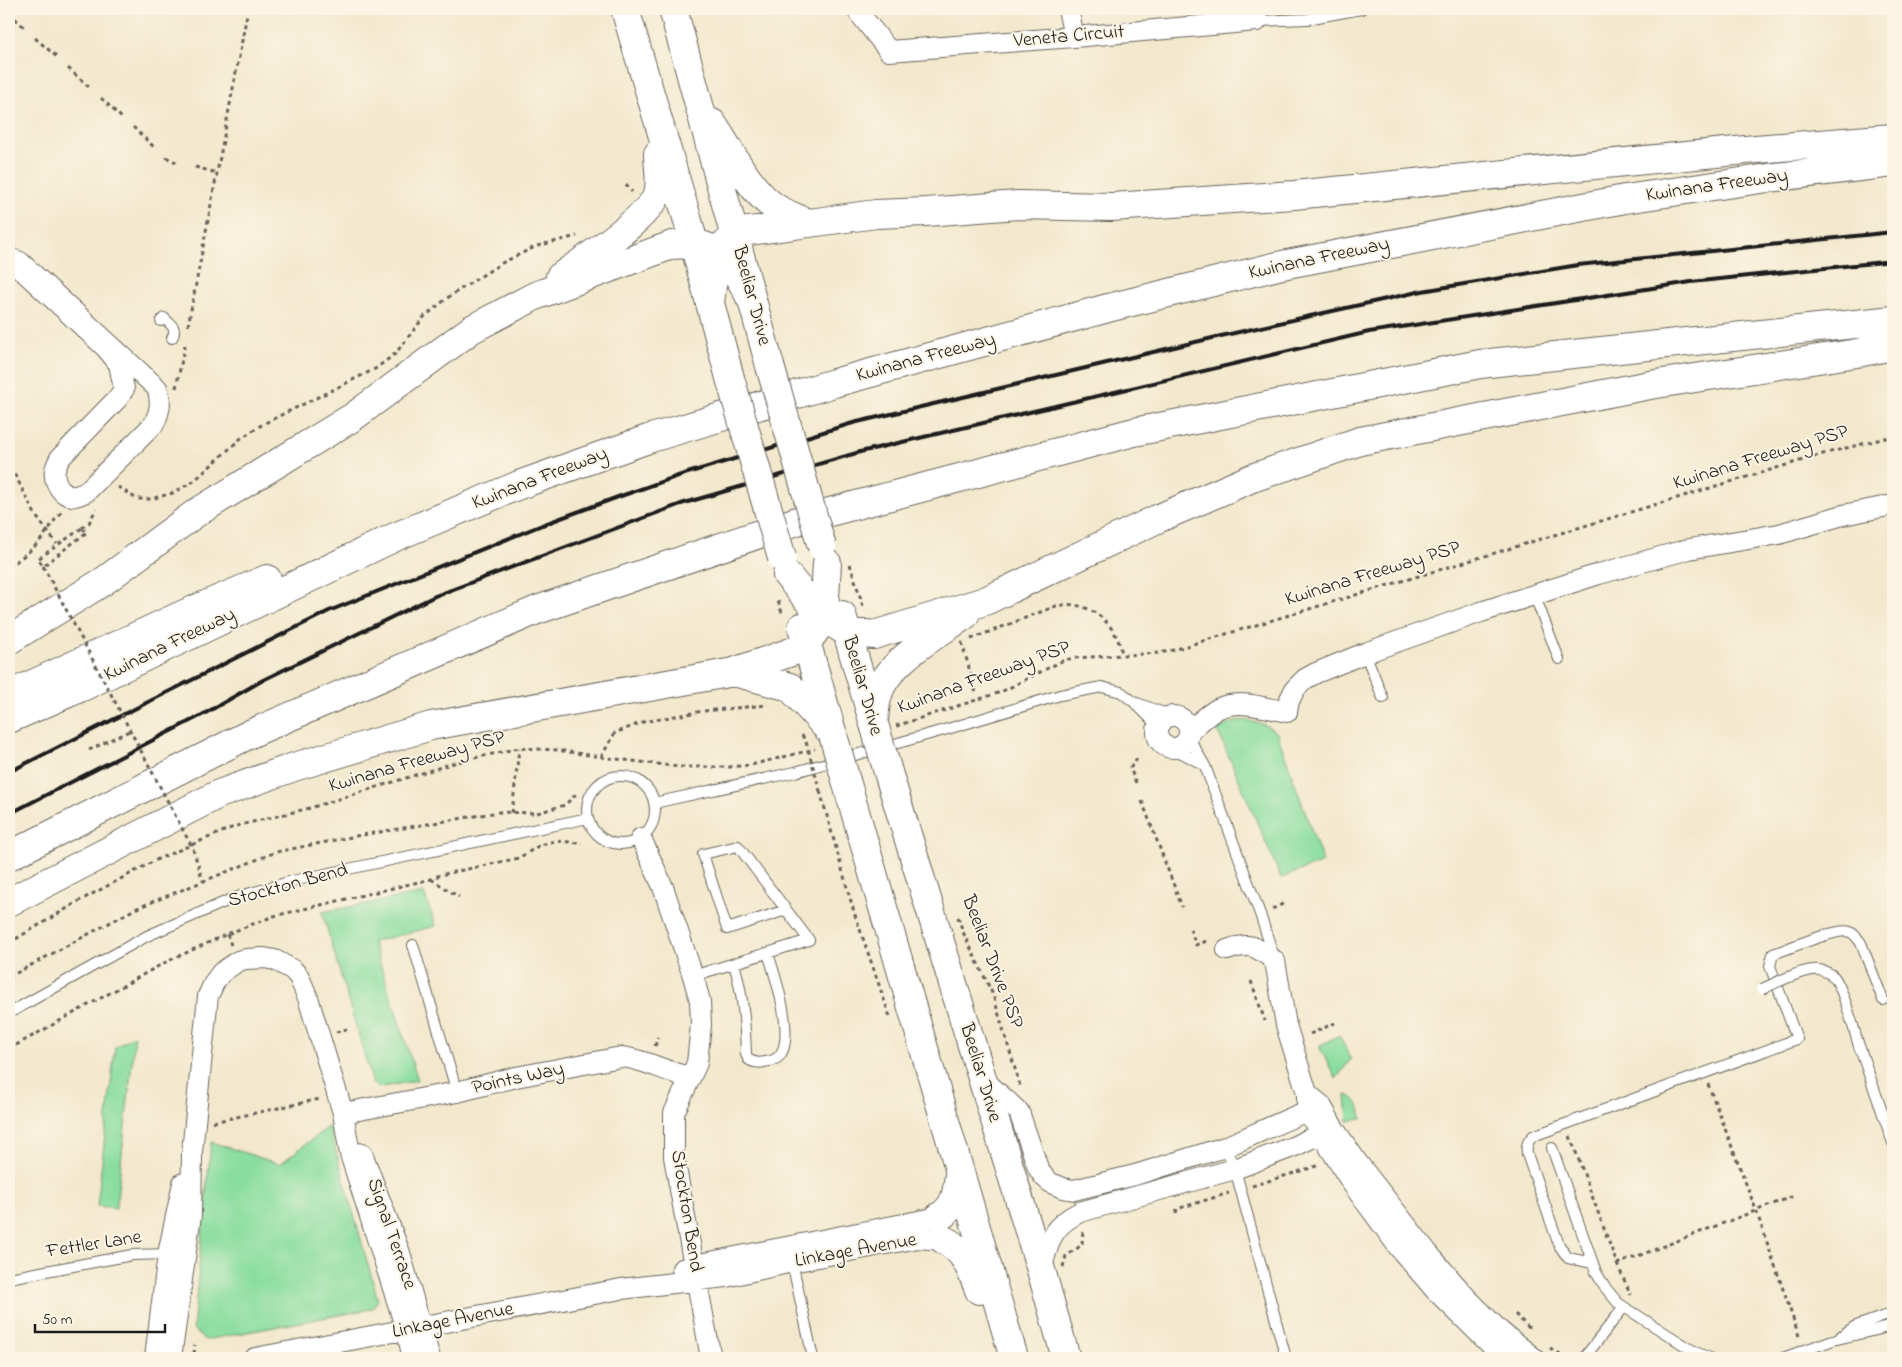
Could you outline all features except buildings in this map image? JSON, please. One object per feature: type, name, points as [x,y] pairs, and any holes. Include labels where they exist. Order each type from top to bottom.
[{"type":"highway","name":"Beeliar Drive","points":[[625,9],[657,117],[716,244],[751,300],[770,366],[856,623],[882,726],[888,772],[980,1076],[1051,1273],[1066,1358]]},
{"type":"highway","name":"Beeliar Drive","points":[[673,9],[701,108],[716,244],[710,303],[806,643],[829,740],[846,784],[1014,1357]]},
{"type":"highway","points":[[701,108],[744,174],[762,195],[773,206],[808,223]]},
{"type":"highway","points":[[535,296],[629,227],[646,210],[659,190],[657,117]]},
{"type":"highway","points":[[9,640],[104,581],[196,513],[353,417],[472,329],[535,296],[667,247],[716,244],[808,223],[876,214],[1018,205],[1112,207],[1294,195],[1737,151],[1893,138]]},
{"type":"highway","name":"Kwinana Freeway","points":[[9,719],[91,683],[395,537],[520,485],[648,439],[834,384],[1108,308],[1282,265],[1625,199],[1768,178],[1893,163]]},
{"type":"highway","points":[[9,856],[252,733],[537,610],[803,519],[1134,432],[1480,364],[1893,320]]},
{"type":"highway","points":[[785,566],[822,617],[856,623],[874,634],[880,633],[984,601],[1157,519],[1252,478],[1360,441],[1650,386],[1893,346]]},
{"type":"highway","points":[[9,695],[182,615],[326,553],[395,537]]},
{"type":"highway","points":[[9,902],[219,794],[294,767],[431,726],[734,672],[794,651],[806,643],[816,630],[822,617],[833,557]]},
{"type":"highway","points":[[882,726],[878,694],[887,676],[914,651],[984,601]]},
{"type":"highway","points":[[734,672],[790,687],[829,740]]},
{"type":"highway","points":[[959,1170],[957,1194],[942,1228],[966,1260],[980,1293],[1014,1357]]},
{"type":"street","name":"Veneta Circuit","points":[[856,9],[889,51],[1074,37],[1257,15]]},
{"type":"street","points":[[1068,9],[1074,37]]},
{"type":"street","points":[[9,258],[20,262],[157,388],[161,398],[160,412],[154,424],[86,492],[73,497],[65,494],[59,488],[55,477],[55,469],[60,458],[118,398],[124,389],[119,364],[106,348],[9,258]]},
{"type":"street","points":[[1177,729],[1233,704],[1287,712],[1292,694],[1305,679],[1316,673],[1365,653],[1534,594],[1689,549],[1764,538],[1843,515],[1893,505]]},
{"type":"street","name":"Stockton Bend","points":[[641,838],[663,887],[700,1002],[701,1025],[697,1063],[674,1113],[674,1157],[711,1358]]},
{"type":"street","points":[[1227,950],[1248,945],[1261,950],[1275,961],[1287,1033],[1312,1103],[1356,1189],[1405,1256],[1455,1311],[1504,1358]]},
{"type":"street","points":[[171,1358],[181,1189],[192,1152],[208,996],[215,981],[236,956]]},
{"type":"street","name":"Signal Terrace","points":[[236,956],[275,960],[293,970],[299,977],[308,998],[343,1113],[350,1154],[414,1328],[430,1358]]},
{"type":"street","name":"Points Way","points":[[343,1113],[457,1092],[516,1077],[621,1057],[637,1060],[676,1075],[690,1077]]},
{"type":"street","points":[[980,1076],[1019,1112],[1038,1168],[1044,1177],[1051,1183],[1074,1190],[1100,1185],[1224,1147],[1312,1103]]},
{"type":"street","points":[[1051,1273],[1049,1242],[1054,1231],[1064,1220],[1080,1212],[1234,1169],[1295,1146],[1327,1130]]},
{"type":"street","points":[[1327,1130],[1466,1297],[1501,1332],[1534,1358]]},
{"type":"street","name":"Linkage Avenue","points":[[696,1273],[743,1274],[792,1262],[918,1238],[942,1228]]},
{"type":"street","name":"Linkage Avenue","points":[[255,1358],[621,1289],[696,1273],[942,1228]]},
{"type":"street","points":[[155,1358],[177,1253]]},
{"type":"street","name":"Signal Terrace","points":[[414,1328],[414,1358]]},
{"type":"lane","name":"Veneta Circuit","points":[[1257,15],[1307,18],[1361,9]]},
{"type":"lane","points":[[161,321],[164,318],[174,328],[175,332],[172,338]]},
{"type":"lane","points":[[1534,594],[1559,659]]},
{"type":"lane","points":[[1365,653],[1383,698]]},
{"type":"lane","points":[[654,803],[795,772],[1080,690],[1102,687],[1121,692],[1177,729],[1205,766],[1260,914],[1275,961]]},
{"type":"lane","points":[[1134,702],[1177,729],[1205,766]]},
{"type":"lane","points":[[614,776],[635,778],[644,784],[654,803],[655,813],[648,831],[641,838],[631,843],[609,842],[599,836],[592,828],[588,818],[589,796],[603,780],[614,776]]},
{"type":"lane","name":"Stockton Bend","points":[[9,1013],[147,936],[234,898],[292,881],[588,818]]},
{"type":"lane","points":[[693,976],[808,940],[786,910],[738,846],[703,854],[726,929],[786,910]]},
{"type":"lane","points":[[1593,1263],[1568,1258],[1559,1245],[1527,1154],[1526,1147],[1528,1141],[1540,1133],[1797,1039],[1770,966],[1773,954],[1836,932],[1850,932],[1861,943],[1883,1000]]},
{"type":"lane","points":[[413,945],[457,1092]]},
{"type":"lane","points":[[734,964],[743,1003],[746,1054],[748,1059],[757,1063],[773,1061],[781,1055],[786,1028],[781,999],[768,953]]},
{"type":"lane","points":[[1762,989],[1804,972],[1815,970],[1827,972],[1835,978],[1893,1143]]},
{"type":"lane","points":[[1224,1147],[1234,1169],[1286,1358]]},
{"type":"lane","points":[[1552,1148],[1593,1263],[1604,1286],[1618,1303],[1695,1352],[1710,1358]]},
{"type":"lane","name":"Fettler Lane","points":[[9,1278],[132,1254],[177,1253]]},
{"type":"lane","points":[[792,1262],[813,1358]]},
{"type":"lane","points":[[1584,1358],[1624,1307]]},
{"type":"lane","points":[[1833,1340],[1854,1327],[1893,1312]]},
{"type":"lane","points":[[1783,1358],[1833,1340],[1893,1326]]},
{"type":"path","points":[[188,329],[248,9]]},
{"type":"path","points":[[9,13],[24,27]]},
{"type":"path","points":[[35,38],[56,57]]},
{"type":"path","points":[[68,68],[89,87]]},
{"type":"path","points":[[101,98],[122,118]]},
{"type":"path","points":[[133,127],[154,147]]},
{"type":"path","points":[[166,157],[180,164]]},
{"type":"path","points":[[195,167],[217,173]]},
{"type":"path","points":[[118,486],[137,498],[151,499],[173,493],[194,481],[240,439],[263,424],[376,369],[395,354],[424,317],[450,296],[500,264],[537,246],[581,234]]},
{"type":"path","points":[[175,394],[186,339]]},
{"type":"path","name":"Kwinana Freeway PSP","points":[[882,726],[1001,692],[1062,661],[1073,658],[1170,651],[1823,454],[1893,436]]},
{"type":"path","points":[[9,469],[14,473],[36,516],[57,544]]},
{"type":"path","points":[[112,492],[123,481]]},
{"type":"path","points":[[100,504],[93,512],[89,522],[38,559],[193,849],[203,881]]},
{"type":"path","points":[[43,566],[87,532],[82,528]]},
{"type":"path","points":[[9,568],[37,545],[48,531]]},
{"type":"path","points":[[833,557],[856,623]]},
{"type":"path","points":[[976,693],[962,643],[1038,613],[1068,604],[1083,607],[1101,616],[1116,633],[1122,655]]},
{"type":"path","points":[[601,757],[615,733],[643,722],[703,711],[771,704]]},
{"type":"path","points":[[798,728],[806,742],[854,912],[892,1024]]},
{"type":"path","points":[[89,750],[131,730]]},
{"type":"path","name":"Kwinana Freeway PSP","points":[[9,943],[81,900],[158,858],[236,826],[310,808],[457,762],[519,748],[557,750],[681,767],[729,767],[751,765],[829,740]]},
{"type":"path","points":[[512,813],[519,748]]},
{"type":"path","points":[[1136,783],[1130,768],[1138,759]]},
{"type":"path","points":[[9,977],[134,909],[276,852],[499,812],[537,812],[566,805],[578,792]]},
{"type":"path","points":[[1142,801],[1182,907]]},
{"type":"path","points":[[9,1049],[164,963],[227,934],[274,916],[431,879],[440,875],[519,858],[540,845],[555,841],[582,843]]},
{"type":"path","points":[[431,879],[459,898]]},
{"type":"path","points":[[1269,910],[1285,903]]},
{"type":"path","name":"Beeliar Drive PSP","points":[[957,914],[963,932],[993,995],[1024,1098]]},
{"type":"path","points":[[1190,929],[1196,945],[1207,941]]},
{"type":"path","points":[[227,934],[236,956]]},
{"type":"path","points":[[1251,981],[1267,1026]]},
{"type":"path","points":[[1310,1034],[1335,1023]]},
{"type":"path","points":[[1700,1073],[1708,1084],[1756,1210],[1804,1351]]},
{"type":"path","points":[[213,1122],[323,1098]]},
{"type":"path","points":[[1570,1136],[1617,1264],[1632,1298]]},
{"type":"path","points":[[1176,1213],[1176,1209],[1328,1162]]},
{"type":"path","points":[[1617,1264],[1794,1196]]},
{"type":"path","points":[[1051,1273],[1066,1256],[1082,1245],[1084,1227]]},
{"type":"path","points":[[194,1354],[195,1345]]},
{"type":"green space","points":[[1239,720],[1260,723],[1277,733],[1323,862],[1281,878],[1217,729]]},
{"type":"green space","points":[[424,893],[436,926],[373,942],[418,1080],[379,1088],[373,1084],[322,912]]},
{"type":"green space","points":[[135,1035],[116,1208],[97,1206],[115,1047]]},
{"type":"green space","points":[[1339,1035],[1351,1059],[1336,1079],[1319,1046]]},
{"type":"green space","points":[[1346,1095],[1353,1098],[1358,1104],[1362,1119],[1348,1121]]},
{"type":"green space","points":[[329,1126],[378,1300],[371,1309],[205,1340],[193,1329],[211,1142],[280,1164]]},
{"type":"railway","points":[[9,772],[329,611],[542,525],[618,497],[681,475],[853,423],[1221,336],[1422,291],[1578,265],[1893,232]]},
{"type":"railway","points":[[9,814],[202,715],[263,680],[435,596],[681,504],[860,452],[1369,332],[1691,282],[1893,261]]}]
